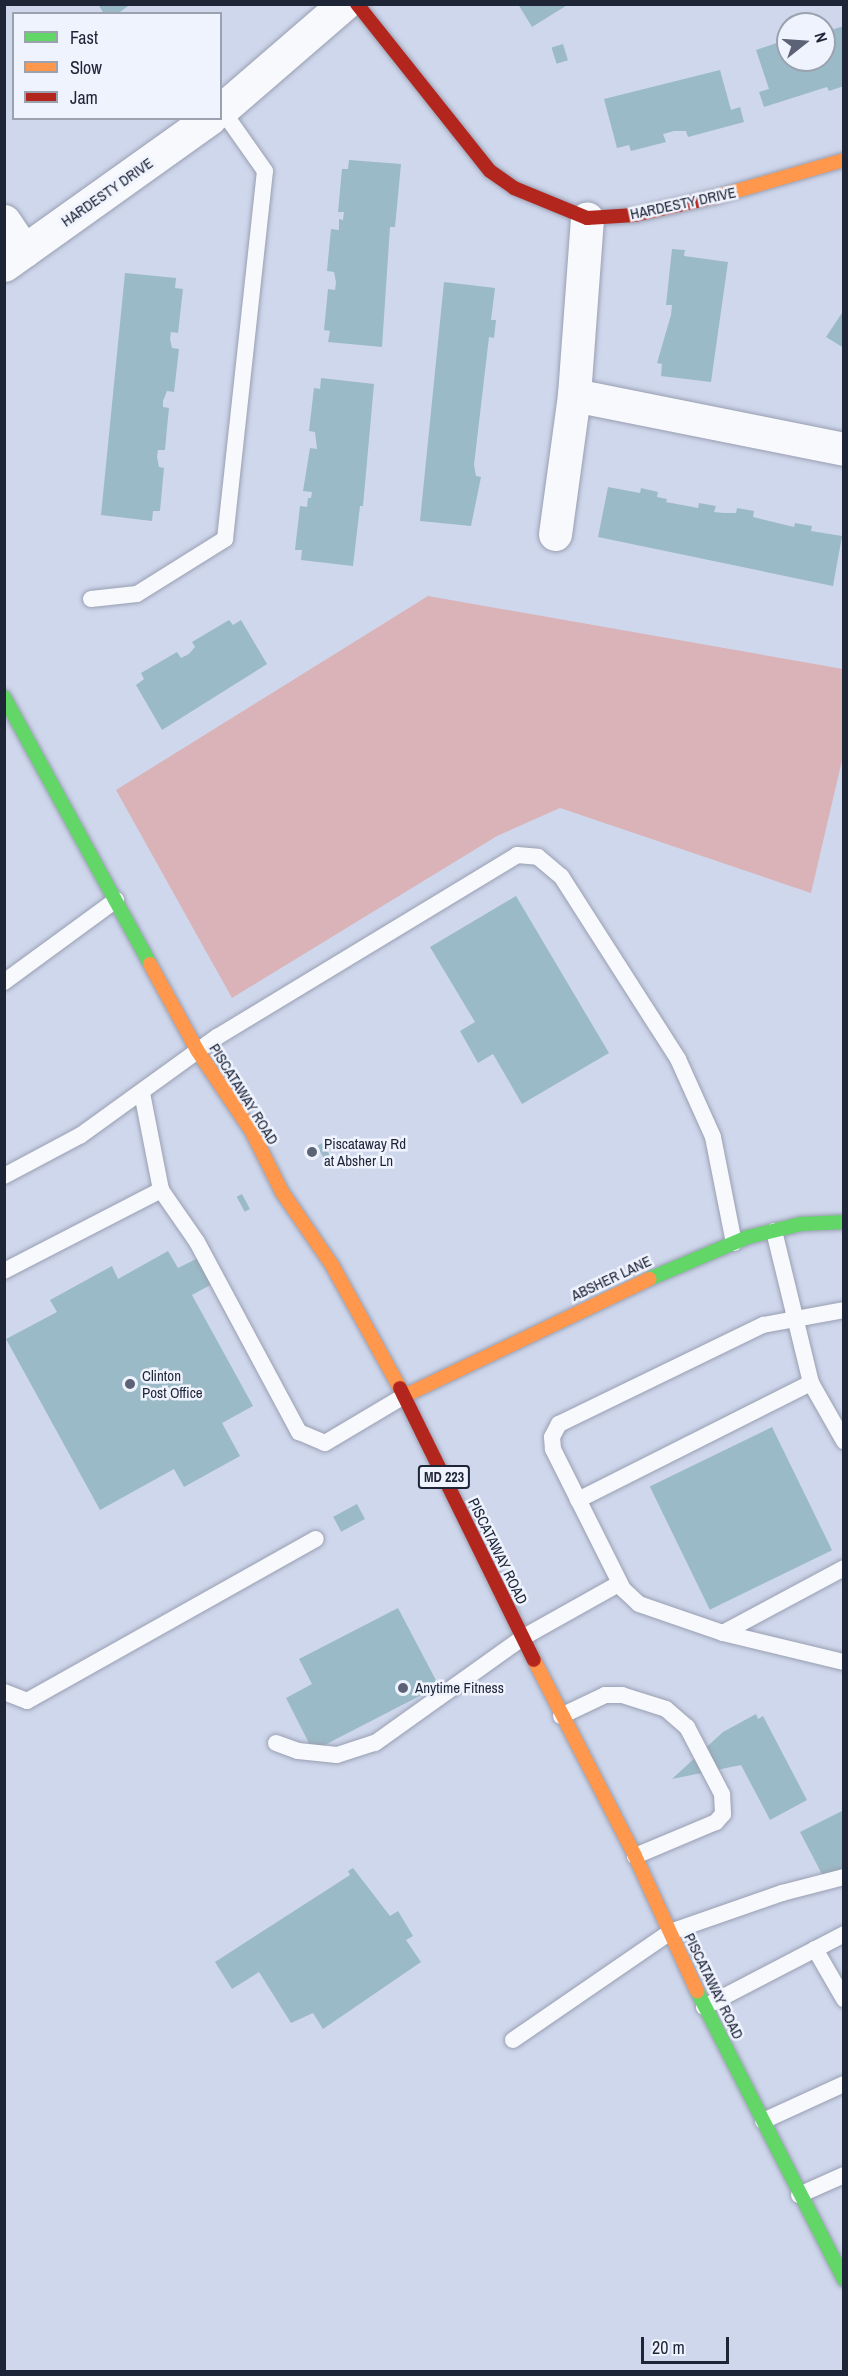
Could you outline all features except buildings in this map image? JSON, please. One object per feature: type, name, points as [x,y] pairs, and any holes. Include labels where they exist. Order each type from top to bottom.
[{"type":"main road","name":"HARDESTY DRIVE","points":[[357,4],[490,171],[514,188],[587,218],[635,215],[693,203],[843,160]]},
{"type":"main road","name":"PISCATAWAY ROAD","points":[[9,713],[116,900],[197,1050],[252,1132],[282,1192],[332,1265],[404,1396],[561,1716],[635,1856],[704,2007],[843,2280]]},
{"type":"main road","name":"ABSHER LANE","points":[[404,1396],[682,1263],[735,1243],[801,1224],[843,1222]]},
{"type":"street","name":"HARDESTY DRIVE","points":[[222,110],[344,4]]},
{"type":"street","name":"HARDESTY DRIVE","points":[[14,258],[208,120]]},
{"type":"street","points":[[555,534],[574,395],[587,218]]},
{"type":"street","points":[[4,221],[14,258]]},
{"type":"street","points":[[574,395],[843,450]]},
{"type":"lane","points":[[92,599],[137,594],[225,539],[265,171],[222,118]]},
{"type":"lane","points":[[4,1176],[81,1135],[142,1093],[197,1050],[517,855],[538,857],[561,876],[643,1000],[697,1094],[713,1137],[735,1243]]},
{"type":"lane","points":[[4,981],[116,900]]},
{"type":"lane","points":[[142,1093],[161,1190],[197,1242],[299,1432],[325,1443],[404,1396]]},
{"type":"lane","points":[[4,1271],[161,1190]]},
{"type":"lane","points":[[774,1231],[811,1383],[843,1441]]},
{"type":"lane","points":[[843,1310],[763,1325],[559,1424],[552,1437],[553,1449],[620,1583],[639,1604],[723,1633],[843,1662]]},
{"type":"lane","points":[[578,1500],[811,1383]]},
{"type":"lane","points":[[4,1692],[27,1701],[316,1539]]},
{"type":"lane","points":[[723,1633],[843,1568]]},
{"type":"lane","points":[[276,1743],[298,1751],[338,1755],[375,1743],[522,1638],[620,1583]]},
{"type":"lane","points":[[561,1716],[605,1695],[622,1695],[666,1709],[687,1726],[722,1794],[723,1814],[716,1822],[635,1856]]},
{"type":"lane","points":[[513,2040],[670,1932],[782,1893],[843,1877]]},
{"type":"lane","points":[[704,2007],[843,1934]]},
{"type":"lane","points":[[815,1949],[843,1999]]},
{"type":"lane","points":[[764,2121],[843,2084]]},
{"type":"lane","points":[[799,2195],[843,2175]]},
{"type":"shaded area","points":[[428,596],[843,669],[843,756],[811,893],[560,808],[497,836],[232,998],[116,790]]},
{"type":"traffic: fast","points":[[4,697],[150,964]]},
{"type":"traffic: fast","points":[[649,1279],[748,1237],[801,1224],[844,1222]]},
{"type":"traffic: fast","points":[[697,1991],[844,2280]]},
{"type":"traffic: slow","points":[[715,197],[844,160]]},
{"type":"traffic: slow","points":[[150,964],[197,1050],[252,1132],[282,1192],[332,1265],[400,1388]]},
{"type":"traffic: slow","points":[[404,1396],[649,1279]]},
{"type":"traffic: slow","points":[[534,1660],[635,1856],[697,1991]]},
{"type":"traffic: jam","points":[[357,4],[490,171],[514,188],[587,218],[635,215],[715,197]]},
{"type":"traffic: jam","points":[[400,1388],[534,1660]]},
{"type":"place","name":"Piscataway Rd at Absher Ln","points":[[312,1152]]},
{"type":"place","name":"Clinton Post Office","points":[[130,1384]]},
{"type":"place","name":"Anytime Fitness","points":[[403,1688]]}]
